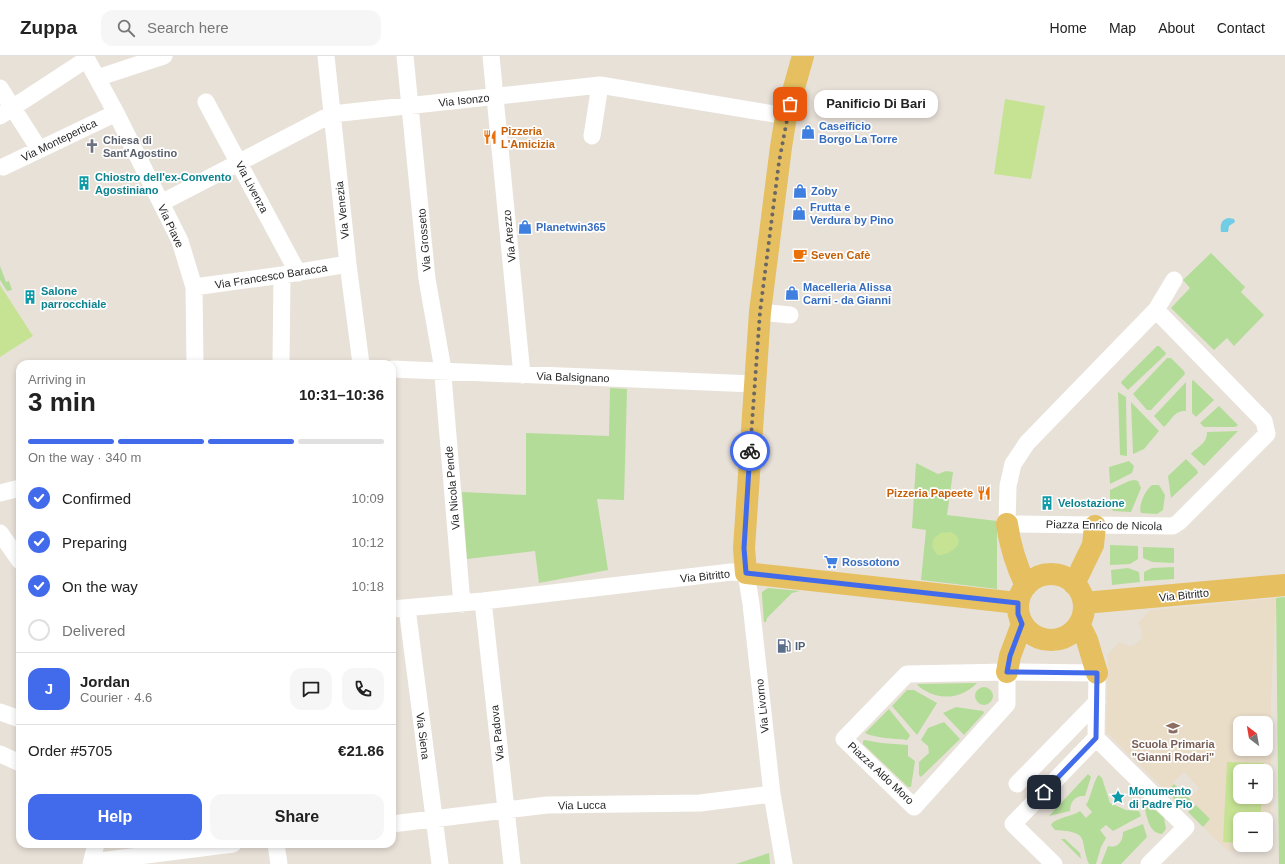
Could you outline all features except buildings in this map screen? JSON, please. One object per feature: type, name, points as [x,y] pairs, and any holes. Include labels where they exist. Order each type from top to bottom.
[{"type":"main road","points":[[746,573],[744,548],[760,312],[786,116],[803,56]]},
{"type":"main road","points":[[1007,524],[1010,545],[1016,562],[1022,594],[1018,614],[1022,624],[1030,633],[1040,638],[1051,640],[1067,635],[1079,624],[1083,614],[1084,603],[1074,584],[1065,577],[1055,574],[1034,578],[1022,594]]},
{"type":"main road","points":[[1074,584],[1093,546],[1095,526]]},
{"type":"main road","name":"Via Bitritto","points":[[746,573],[1022,594]]},
{"type":"main road","name":"Via Bitritto","points":[[1084,603],[1285,585]]},
{"type":"main road","points":[[1007,672],[1010,656],[1022,624]]},
{"type":"main road","points":[[1079,624],[1087,640],[1097,673]]},
{"type":"street","points":[[97,78],[164,56]]},
{"type":"street","name":"Via Venezia","points":[[326,56],[348,264],[360,360]]},
{"type":"street","name":"Via Grosseto","points":[[405,56],[427,279],[443,372]]},
{"type":"street","name":"Via Arezzo","points":[[491,56],[522,375]]},
{"type":"street","points":[[6,112],[86,58]]},
{"type":"street","name":"Via Piave","points":[[86,58],[116,113],[180,241],[194,287],[195,360]]},
{"type":"street","points":[[592,136],[600,85]]},
{"type":"street","name":"Via Isonzo","points":[[161,203],[332,114],[600,85],[786,116]]},
{"type":"street","points":[[0,88],[6,112],[39,150]]},
{"type":"street","name":"Via Livenza","points":[[206,102],[239,162],[290,274]]},
{"type":"street","name":"Via Montepertica","points":[[3,167],[116,113]]},
{"type":"street","name":"Via Francesco Baracca","points":[[194,287],[290,274],[348,264]]},
{"type":"street","points":[[281,360],[290,274]]},
{"type":"street","points":[[1007,524],[1008,486],[1013,464],[1027,444],[1156,310],[1174,280]]},
{"type":"street","name":"Piazza Enrico de Nicola","points":[[1007,524],[1173,526],[1179,522],[1267,434],[1264,421],[1156,310]]},
{"type":"street","points":[[760,312],[790,315]]},
{"type":"street","name":"Via Balsignano","points":[[396,369],[754,384]]},
{"type":"street","name":"Via Nicola Pende","points":[[443,372],[462,604]]},
{"type":"street","points":[[0,493],[16,489]]},
{"type":"street","points":[[0,533],[16,555]]},
{"type":"street","name":"Via Bitritto","points":[[399,609],[482,602],[730,572],[746,573]]},
{"type":"street","name":"Via Livorno","points":[[746,573],[751,599],[772,794],[784,864]]},
{"type":"street","name":"Via Padova","points":[[482,602],[512,864]]},
{"type":"street","name":"Via Siena","points":[[399,609],[434,818],[440,864]]},
{"type":"street","points":[[1007,672],[1097,673],[1096,738],[1013,824],[1054,864]]},
{"type":"street","name":"Piazza Aldo Moro","points":[[1007,672],[1007,704],[914,807],[844,739],[907,674],[1007,672]]},
{"type":"street","points":[[1017,784],[1096,702]]},
{"type":"street","points":[[0,712],[16,718]]},
{"type":"street","points":[[1096,738],[1186,827],[1150,864]]},
{"type":"street","points":[[0,754],[16,761]]},
{"type":"street","name":"Via Lucca","points":[[396,823],[547,806],[700,803],[772,794]]},
{"type":"street","points":[[95,848],[91,863],[204,848]]},
{"type":"street","points":[[277,848],[279,864]]},
{"type":"shaded area","name":"Scuola Primaria \"Gianni Rodari\"","points":[[1276,598],[1271,716],[1233,716],[1233,756],[1271,756],[1271,764],[1233,764],[1233,804],[1271,804],[1271,812],[1233,812],[1233,851],[1228,851],[1203,827],[1210,819],[1189,798],[1199,788],[1184,772],[1172,783],[1174,784],[1167,792],[1106,732],[1108,654],[1119,642],[1130,646],[1134,645],[1141,639],[1142,629],[1138,623],[1150,610]]},
{"type":"green space","points":[[1005,99],[1045,106],[1031,179],[994,174]]},
{"type":"green space","points":[[1211,253],[1245,287],[1241,292],[1264,315],[1234,346],[1227,338],[1214,350],[1171,308],[1190,288],[1183,280]]},
{"type":"green space","points":[[0,266],[6,282],[9,281],[12,290],[7,291],[0,280]]},
{"type":"green space","points":[[0,285],[33,336],[0,357]]},
{"type":"green space","points":[[1157,346],[1159,346],[1166,353],[1165,355],[1128,390],[1121,383],[1122,381]]},
{"type":"green space","points":[[1167,358],[1171,358],[1184,371],[1185,374],[1151,410],[1147,410],[1133,394]]},
{"type":"green space","points":[[1193,380],[1214,400],[1196,417],[1192,413]]},
{"type":"green space","points":[[1186,382],[1186,411],[1178,412],[1164,427],[1154,416]]},
{"type":"green space","points":[[610,388],[627,389],[624,500],[597,499],[608,570],[539,583],[535,551],[467,559],[462,492],[526,495],[526,433],[609,436]]},
{"type":"green space","points":[[1118,392],[1126,397],[1127,456],[1120,455]]},
{"type":"green space","points":[[1131,402],[1159,431],[1144,449],[1133,454]]},
{"type":"green space","points":[[1219,406],[1238,425],[1235,427],[1204,427],[1200,423]]},
{"type":"green space","points":[[1238,431],[1204,466],[1191,454],[1204,442],[1207,432]]},
{"type":"green space","points":[[1186,459],[1198,473],[1171,498],[1168,476]]},
{"type":"green space","points":[[1129,461],[1134,466],[1132,473],[1110,484],[1109,467]]},
{"type":"green space","points":[[916,463],[938,474],[946,471],[953,472],[947,515],[997,521],[997,589],[921,580],[926,530],[912,528]]},
{"type":"green space","points":[[1134,480],[1138,481],[1141,488],[1131,512],[1113,511],[1110,506],[1110,490]]},
{"type":"green space","points":[[1152,485],[1159,485],[1165,495],[1163,510],[1157,514],[1141,513],[1140,506],[1143,498],[1149,487]]},
{"type":"green space","points":[[951,532],[956,535],[958,543],[949,553],[938,555],[934,551],[933,547],[934,538],[941,533]]},
{"type":"green space","points":[[1110,545],[1138,546],[1138,559],[1130,564],[1110,565]]},
{"type":"green space","points":[[1143,547],[1174,548],[1174,563],[1152,562],[1143,558]]},
{"type":"green space","points":[[1174,567],[1174,579],[1144,581],[1144,572],[1152,568]]},
{"type":"green space","points":[[1128,568],[1139,572],[1140,582],[1112,585],[1111,570]]},
{"type":"green space","points":[[768,588],[800,591],[792,593],[767,618],[766,622],[764,622],[762,592]]},
{"type":"green space","points":[[1285,597],[1285,864],[1279,864],[1276,598]]},
{"type":"green space","points":[[977,683],[965,692],[958,695],[945,697],[931,693],[921,688],[917,684]]},
{"type":"green space","points":[[984,687],[990,690],[993,696],[990,702],[984,705],[978,702],[975,696],[978,690]]},
{"type":"green space","points":[[907,690],[914,690],[937,703],[917,735],[892,706]]},
{"type":"green space","points":[[956,707],[983,711],[984,713],[964,735],[943,713]]},
{"type":"green space","points":[[889,709],[909,734],[910,736],[907,740],[880,737],[865,733]]},
{"type":"green space","points":[[944,722],[960,739],[921,777],[919,775],[919,762],[929,753],[928,746],[921,740],[928,728]]},
{"type":"green space","points":[[863,741],[908,745],[908,756],[915,761],[911,787],[908,787],[863,744]]},
{"type":"green space","points":[[1227,762],[1264,763],[1233,764],[1233,804],[1261,804],[1261,812],[1233,812],[1233,843],[1223,842]]},
{"type":"green space","points":[[1088,774],[1091,777],[1085,796],[1078,797],[1072,802],[1070,811],[1049,816]]},
{"type":"green space","points":[[1099,775],[1102,778],[1110,803],[1126,810],[1139,811],[1141,816],[1113,831],[1106,825],[1100,830],[1106,838],[1101,847],[1096,864],[1089,864],[1082,838],[1074,833],[1055,830],[1051,825],[1057,820],[1080,811],[1086,818],[1092,812],[1086,805]]},
{"type":"green space","points":[[1174,784],[1193,802],[1185,809],[1167,792]]},
{"type":"green space","points":[[1196,805],[1210,819],[1203,827],[1188,812]]},
{"type":"green space","points":[[1151,806],[1164,818],[1166,829],[1162,834],[1152,829],[1149,822],[1145,810],[1147,807]]},
{"type":"green space","points":[[1143,824],[1147,837],[1121,864],[1101,864],[1108,846],[1112,847],[1119,844],[1123,832]]},
{"type":"green space","points":[[1061,839],[1065,839],[1080,853],[1081,859]]},
{"type":"green space","points":[[769,853],[770,864],[736,864]]},
{"type":"water","points":[[1229,218],[1234,219],[1235,222],[1229,226],[1228,232],[1221,232],[1222,223],[1224,220]]},
{"type":"way so far","points":[[750,451],[760,312],[779,162],[786,116],[790,104]]},
{"type":"place","name":"Panificio Di Bari","points":[[790,104]]},
{"type":"place","name":"Caseificio Borgo La Torre","points":[[808,132]]},
{"type":"place","name":"Pizzeria L'Amicizia","points":[[490,137]]},
{"type":"place","name":"Chiesa di Sant'Agostino","points":[[92,146]]},
{"type":"place","name":"Chiostro dell'ex-Convento Agostiniano","points":[[84,183]]},
{"type":"place","name":"Zoby","points":[[800,191]]},
{"type":"place","name":"Frutta e Verdura by Pino","points":[[799,213]]},
{"type":"place","name":"Planetwin365","points":[[525,227]]},
{"type":"place","name":"Seven Cafè","points":[[800,255]]},
{"type":"place","name":"Macelleria Alissa Carni - da Gianni","points":[[792,293]]},
{"type":"place","name":"Salone parrocchiale","points":[[30,297]]},
{"type":"place","name":"Pizzeria Papeete","points":[[984,493]]},
{"type":"place","name":"Velostazione","points":[[1047,503]]},
{"type":"place","name":"Rossotono","points":[[831,562]]},
{"type":"place","name":"IP","points":[[784,646]]},
{"type":"place","name":"Scuola Primaria \"Gianni Rodari\"","points":[[1173,728]]},
{"type":"place","name":"Monumento di Padre Pio","points":[[1118,797]]},
{"type":"route","points":[[750,451],[744,548],[746,573],[832,581],[1018,603],[1018,614],[1022,624],[1015,639],[1007,672],[1097,673],[1096,738],[1044,792]]}]
